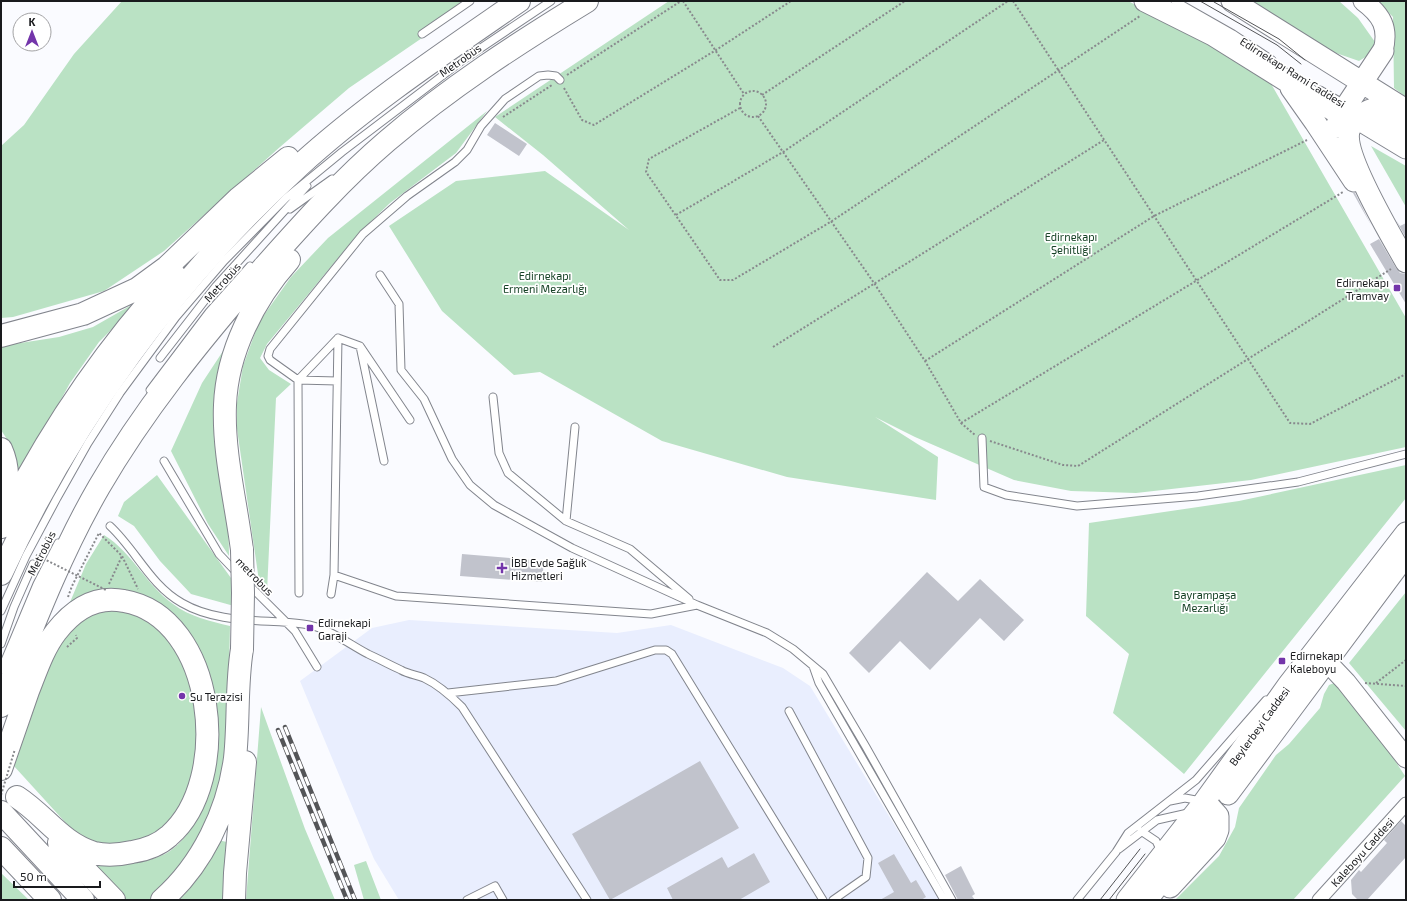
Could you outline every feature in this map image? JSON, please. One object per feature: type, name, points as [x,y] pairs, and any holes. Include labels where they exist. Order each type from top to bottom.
[{"type":"highway","points":[[1,574],[28,520],[83,424],[106,388],[149,328],[213,252],[246,217],[299,166],[337,133],[519,1]]},
{"type":"highway","points":[[1,706],[51,584],[76,528],[100,485],[144,418],[186,360],[289,238],[331,193],[388,140],[495,59],[587,1]]},
{"type":"highway","points":[[1,336],[83,314],[137,289],[167,267],[239,198],[315,136],[339,118],[361,105],[386,96]]},
{"type":"highway","points":[[234,900],[235,872],[246,755],[242,649],[242,550],[227,445],[225,417],[225,404],[229,377],[237,348],[258,302],[268,286],[356,182],[388,140]]},
{"type":"highway","points":[[1,527],[47,443],[104,357],[153,297],[180,267],[281,164]]},
{"type":"highway","points":[[1,332],[31,329]]},
{"type":"highway","points":[[1,449],[7,469],[8,480],[1,507]]},
{"type":"highway","points":[[1,769],[12,747],[45,650],[55,633],[69,617],[82,606],[96,602],[119,600],[142,605],[153,611],[169,624],[192,660],[205,697],[206,739],[204,771],[201,783],[181,824],[169,837],[144,850],[119,854],[96,853],[72,844],[27,803],[9,796]]},
{"type":"highway","points":[[162,900],[200,855],[225,800],[235,758],[238,671],[242,649]]},
{"type":"highway","points":[[1,780],[9,796],[114,900]]},
{"type":"highway","points":[[1,812],[83,900]]},
{"type":"highway","points":[[1,848],[50,900]]},
{"type":"main road","points":[[1232,1],[1406,110]]},
{"type":"main road","points":[[1145,7],[1214,35],[1283,73],[1348,113],[1380,110],[1406,126]]},
{"type":"main road","points":[[1362,188],[1349,141],[1350,131],[1348,113],[1357,79],[1383,51]]},
{"type":"main road","points":[[1383,51],[1380,79],[1384,97]]},
{"type":"main road","points":[[1283,73],[1334,151],[1362,188],[1405,261]]},
{"type":"main road","points":[[1334,151],[1336,127],[1348,113]]},
{"type":"main road","name":"Edirnekapı Rami Caddesi","points":[[1348,113],[1406,148]]},
{"type":"main road","points":[[1334,625],[1343,600],[1406,516]]},
{"type":"main road","name":"Beylerbeyi Caddesi","points":[[1147,900],[1205,808],[1289,684],[1406,533]]},
{"type":"main road","name":"Beylerbeyi Caddesi","points":[[1127,900],[1162,853],[1205,808],[1327,662],[1406,556]]},
{"type":"main road","points":[[1385,586],[1406,568]]},
{"type":"main road","points":[[1151,900],[1156,899],[1176,881],[1215,838],[1219,822],[1218,816],[1205,808]]},
{"type":"street","points":[[1363,1],[1372,8],[1385,27],[1386,40],[1383,51]]},
{"type":"street","points":[[1327,662],[1346,682],[1406,758]]},
{"type":"street","name":"Kaleboyu Caddesi","points":[[1327,898],[1403,812]]},
{"type":"lane","points":[[422,34],[470,1]]},
{"type":"lane","name":"Metrobüs","points":[[1,611],[26,556],[56,498],[88,443],[141,361],[224,261],[286,198],[342,152],[463,60],[551,1]]},
{"type":"lane","name":"Edirnekapı Rami Caddesi","points":[[1175,1],[1233,34],[1283,73]]},
{"type":"lane","points":[[337,381],[298,380],[270,360],[268,356],[270,349],[363,234],[407,196],[455,162],[467,150],[481,126],[505,99],[540,76],[556,76],[560,80]]},
{"type":"lane","name":"Edirnekapı Rami Caddesi","points":[[1315,87],[1348,113]]},
{"type":"lane","name":"Metrobüs","points":[[403,116],[438,89]]},
{"type":"lane","points":[[160,358],[216,286],[319,172]]},
{"type":"lane","points":[[282,214],[308,198],[334,176],[300,212]]},
{"type":"lane","name":"Metrobüs","points":[[148,394],[165,368],[209,312],[253,262]]},
{"type":"lane","points":[[380,275],[399,304],[401,370],[424,399],[452,459],[470,485],[494,505],[572,548],[697,605],[767,633],[793,649],[823,674],[866,746],[952,900]]},
{"type":"lane","points":[[299,593],[298,380],[338,338]]},
{"type":"lane","points":[[338,338],[360,346],[410,420]]},
{"type":"lane","points":[[331,594],[334,574],[338,338]]},
{"type":"lane","points":[[360,346],[384,461]]},
{"type":"lane","points":[[493,397],[499,453],[508,473],[566,521],[630,549],[697,605]]},
{"type":"lane","points":[[566,521],[575,427]]},
{"type":"lane","points":[[982,438],[984,487],[1006,495],[1077,506],[1198,496],[1298,482],[1406,454]]},
{"type":"lane","name":"metrobus","points":[[164,461],[218,554],[295,631],[317,667]]},
{"type":"lane","points":[[110,526],[126,542],[150,576],[182,603],[223,617],[305,624],[340,637],[351,645],[402,671],[424,678],[448,693],[462,707],[587,900]]},
{"type":"lane","name":"Metrobüs","points":[[1,670],[37,584],[62,535]]},
{"type":"lane","points":[[1,642],[14,607],[33,564]]},
{"type":"lane","points":[[334,574],[396,596],[651,614],[697,605]]},
{"type":"lane","points":[[448,693],[556,681],[654,650],[666,650],[672,654],[823,900]]},
{"type":"lane","points":[[812,666],[819,683],[944,900]]},
{"type":"lane","points":[[1077,900],[1116,852],[1128,833],[1202,773],[1264,702],[1289,684]]},
{"type":"lane","points":[[788,711],[868,858],[866,877],[833,900]]},
{"type":"lane","points":[[1168,801],[1185,798],[1205,808]]},
{"type":"lane","points":[[1116,852],[1157,820],[1205,808]]},
{"type":"lane","points":[[1141,831],[1156,841],[1162,853]]},
{"type":"lane","points":[[467,900],[495,886],[503,900]]},
{"type":"path","points":[[503,117],[682,1],[744,94]]},
{"type":"path","points":[[560,80],[582,120],[594,125],[716,50],[791,1]]},
{"type":"path","points":[[762,95],[905,1]]},
{"type":"path","points":[[676,215],[783,152],[1008,1]]},
{"type":"path","points":[[1013,1],[1290,423],[1310,424],[1406,374]]},
{"type":"path","points":[[740,108],[649,159],[646,172],[720,280],[733,280],[832,221],[1058,69],[1145,7]]},
{"type":"path","points":[[754,91],[762,95],[766,104],[764,110],[758,116],[754,117],[745,115],[740,108],[740,102],[744,94],[754,91]]},
{"type":"path","points":[[758,116],[874,283],[925,361],[961,423],[969,431],[982,438],[1063,465],[1078,466],[1405,261]]},
{"type":"path","points":[[925,361],[1154,216],[1322,132]]},
{"type":"path","points":[[773,347],[1104,140]]},
{"type":"path","points":[[961,423],[1196,280],[1362,188]]},
{"type":"path","points":[[77,638],[65,607],[72,586],[100,533],[122,556],[134,585],[142,594]]},
{"type":"path","points":[[36,555],[106,590],[122,556]]},
{"type":"path","points":[[1376,684],[1406,660]]},
{"type":"path","points":[[1346,682],[1406,686]]},
{"type":"path","points":[[9,796],[12,747]]},
{"type":"shaded area","points":[[409,620],[617,633],[671,625],[783,668],[810,686],[940,900],[399,900],[374,859],[300,681],[372,628]]},
{"type":"green space","points":[[122,1],[476,1],[349,88],[280,147],[164,251],[104,291],[13,317],[1,318],[1,146],[24,125],[74,54]]},
{"type":"green space","name":"Edirnekapı Şehitliği","points":[[669,1],[1128,1],[1204,40],[1266,75],[1406,318],[1406,447],[1251,480],[1136,493],[1071,491],[1014,480],[915,437],[875,417],[938,457],[936,500],[787,477],[662,441],[540,372],[514,375],[442,311],[389,226],[456,181],[545,171],[629,230],[543,155],[495,117]]},
{"type":"green space","points":[[1246,1],[1339,1],[1358,18],[1375,42],[1372,53],[1359,61],[1333,52]]},
{"type":"green space","points":[[1377,1],[1406,1],[1406,97],[1394,88],[1393,17]]},
{"type":"green space","points":[[487,111],[456,153],[390,203],[358,234],[267,344],[260,358],[269,370],[291,384],[276,398],[267,592],[260,588],[237,429],[237,403],[243,366],[259,322],[291,277],[328,238]]},
{"type":"green space","points":[[1371,146],[1406,166],[1406,207]]},
{"type":"green space","points":[[142,299],[99,342],[70,383],[19,476],[12,447],[1,430],[1,346],[59,337],[93,327]]},
{"type":"green space","points":[[225,348],[229,556],[208,524],[171,451],[202,383]]},
{"type":"green space","name":"Bayrampaşa Mezarlığı","points":[[1406,465],[1406,498],[1184,774],[1113,713],[1129,654],[1086,616],[1089,523],[1239,501]]},
{"type":"green space","points":[[157,475],[236,585],[234,606],[191,594],[160,561],[134,526],[118,516],[124,502]]},
{"type":"green space","points":[[104,535],[123,551],[155,588],[173,604],[193,615],[230,626],[227,761],[211,818],[176,872],[149,900],[126,900],[91,861],[128,863],[156,858],[165,854],[177,845],[192,828],[205,802],[217,758],[219,741],[216,702],[211,682],[196,644],[186,628],[170,610],[164,606],[151,599],[119,592],[68,607],[86,564]]},
{"type":"green space","points":[[1406,592],[1406,731],[1349,663]]},
{"type":"green space","points":[[115,606],[158,626],[175,644],[199,699],[194,778],[169,828],[148,840],[117,846],[93,842],[75,833],[13,765],[56,642],[77,618]]},
{"type":"green space","points":[[1337,682],[1346,685],[1405,776],[1293,900],[1175,900],[1219,856],[1235,827],[1239,808],[1276,755],[1289,744],[1320,708],[1324,694],[1329,685]]},
{"type":"green space","points":[[261,707],[305,829],[335,900],[246,900]]},
{"type":"green space","points":[[218,840],[231,843],[228,900],[177,900],[197,879]]},
{"type":"green space","points":[[366,861],[381,900],[364,900],[354,865]]},
{"type":"green space","points":[[1,873],[29,900],[1,900]]},
{"type":"building","points":[[495,123],[527,144],[519,156],[487,135]]},
{"type":"building","points":[[1353,193],[1355,193],[1371,225]]},
{"type":"building","points":[[1396,220],[1400,226],[1406,223],[1406,238]]},
{"type":"building","points":[[1379,239],[1396,268],[1400,273],[1406,274],[1406,304],[1370,244]]},
{"type":"building","name":"İBB Evde Sağlık Hizmetleri","points":[[462,554],[544,561],[542,582],[460,576]]},
{"type":"building","points":[[927,572],[958,601],[980,579],[1024,620],[1004,641],[980,618],[930,670],[900,641],[869,673],[849,653]]},
{"type":"building","points":[[700,761],[739,828],[610,900],[572,834]]},
{"type":"building","points":[[1401,821],[1406,826],[1406,857],[1367,900],[1358,900],[1352,894],[1351,880],[1359,870],[1361,872],[1387,843],[1384,840]]},
{"type":"building","points":[[754,853],[770,882],[739,900],[673,900],[667,888],[722,857],[728,868]]},
{"type":"building","points":[[894,854],[911,883],[916,880],[926,897],[921,900],[880,900],[894,892],[878,863]]},
{"type":"building","points":[[961,866],[975,894],[972,896],[975,900],[958,900],[945,875]]},
{"type":"tram line","points":[[1200,1],[1277,45],[1301,64]]},
{"type":"tram line","points":[[1214,2],[1279,39],[1305,60]]},
{"type":"tram line","points":[[1100,900],[1140,849]]},
{"type":"tram line","points":[[1109,900],[1145,854]]},
{"type":"railway","points":[[285,727],[355,900]]},
{"type":"railway","points":[[278,730],[347,900]]},
{"type":"place","name":"Edirnekapı Tramvay","points":[[1397,288]]},
{"type":"place","name":"İBB Evde Sağlık Hizmetleri","points":[[502,568]]},
{"type":"place","name":"Edirnekapi Garaji","points":[[310,628]]},
{"type":"place","name":"Edirnekapı Kaleboyu","points":[[1282,661]]},
{"type":"place","name":"Su Terazisi","points":[[182,696]]},
{"type":"park label","name":"Edirnekapı Ermeni Mezarlığı","points":[[545,281]]}]
